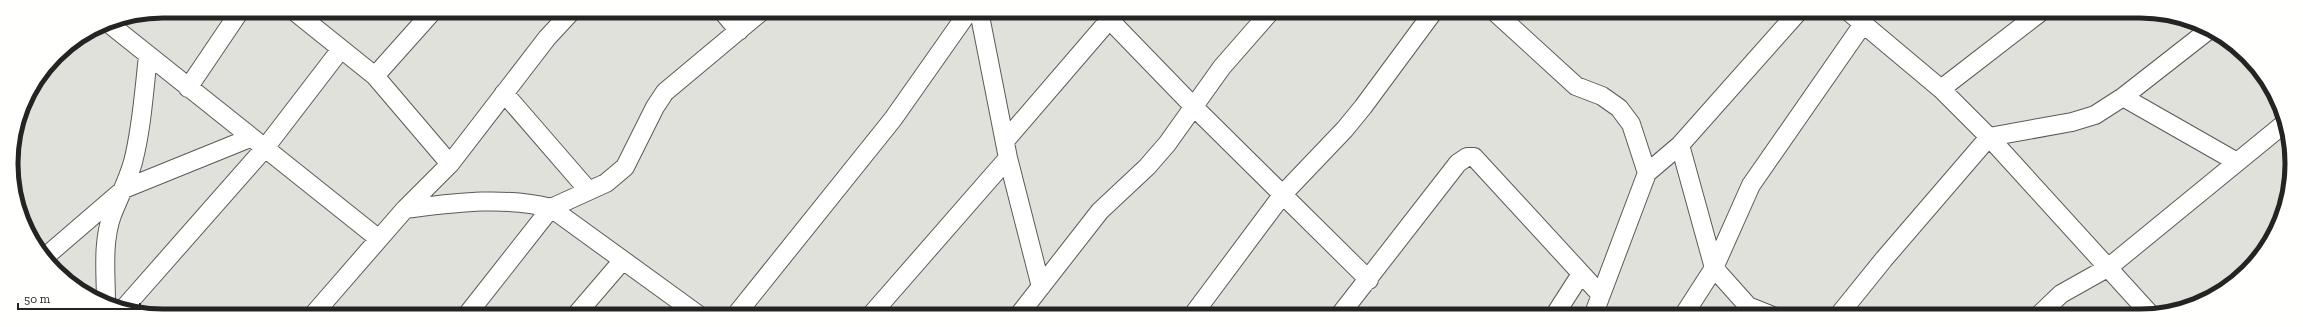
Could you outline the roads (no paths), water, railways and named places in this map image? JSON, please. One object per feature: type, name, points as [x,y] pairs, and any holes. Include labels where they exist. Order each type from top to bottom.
[{"type":"street","points":[[188,88],[235,18]]},
{"type":"street","points":[[303,18],[375,76],[450,164]]},
{"type":"street","points":[[375,76],[427,18]]},
{"type":"street","points":[[318,309],[405,209],[450,164],[546,38],[565,18]]},
{"type":"street","points":[[728,18],[739,31]]},
{"type":"street","points":[[472,309],[551,208],[606,183],[625,167],[655,106],[665,92],[754,18]]},
{"type":"street","points":[[741,309],[893,118],[964,18]]},
{"type":"street","points":[[980,18],[1007,149],[1041,286]]},
{"type":"street","points":[[876,309],[1007,149],[1106,18]]},
{"type":"street","points":[[1113,18],[1194,107],[1369,280]]},
{"type":"street","points":[[1023,309],[1100,210],[1147,167],[1167,144],[1222,67],[1265,18]]},
{"type":"street","points":[[1197,309],[1283,194],[1345,129],[1429,18]]},
{"type":"street","points":[[1502,18],[1576,86],[1602,96],[1619,108],[1630,124],[1647,173]]},
{"type":"street","points":[[1596,309],[1647,173],[1680,145],[1793,18]]},
{"type":"street","points":[[1856,18],[1941,89],[1989,137],[2146,309]]},
{"type":"street","points":[[1941,89],[2033,18]]},
{"type":"street","points":[[1688,309],[1714,268],[1751,185],[1863,24]]},
{"type":"street","points":[[113,27],[250,138],[265,148],[379,239]]},
{"type":"street","points":[[1844,309],[1884,259],[1989,137],[2072,122],[2095,115],[2123,97],[2205,33]]},
{"type":"street","points":[[127,304],[265,148],[341,49]]},
{"type":"street","points":[[106,297],[105,257],[107,238],[112,216],[124,189],[133,162],[140,129],[148,56]]},
{"type":"street","points":[[504,93],[588,190]]},
{"type":"street","points":[[2123,97],[2237,162]]},
{"type":"street","points":[[2045,309],[2061,294],[2109,267],[2280,126]]},
{"type":"street","points":[[49,253],[124,189],[250,138]]},
{"type":"street","points":[[1680,145],[1714,268],[1748,306],[1756,309]]},
{"type":"street","points":[[1345,309],[1369,280],[1458,163],[1466,157],[1474,157],[1601,295]]},
{"type":"street","points":[[405,209],[461,202],[505,201],[527,202],[551,208],[690,309]]},
{"type":"street","points":[[581,309],[623,260]]},
{"type":"street","points":[[1558,309],[1581,274]]}]
